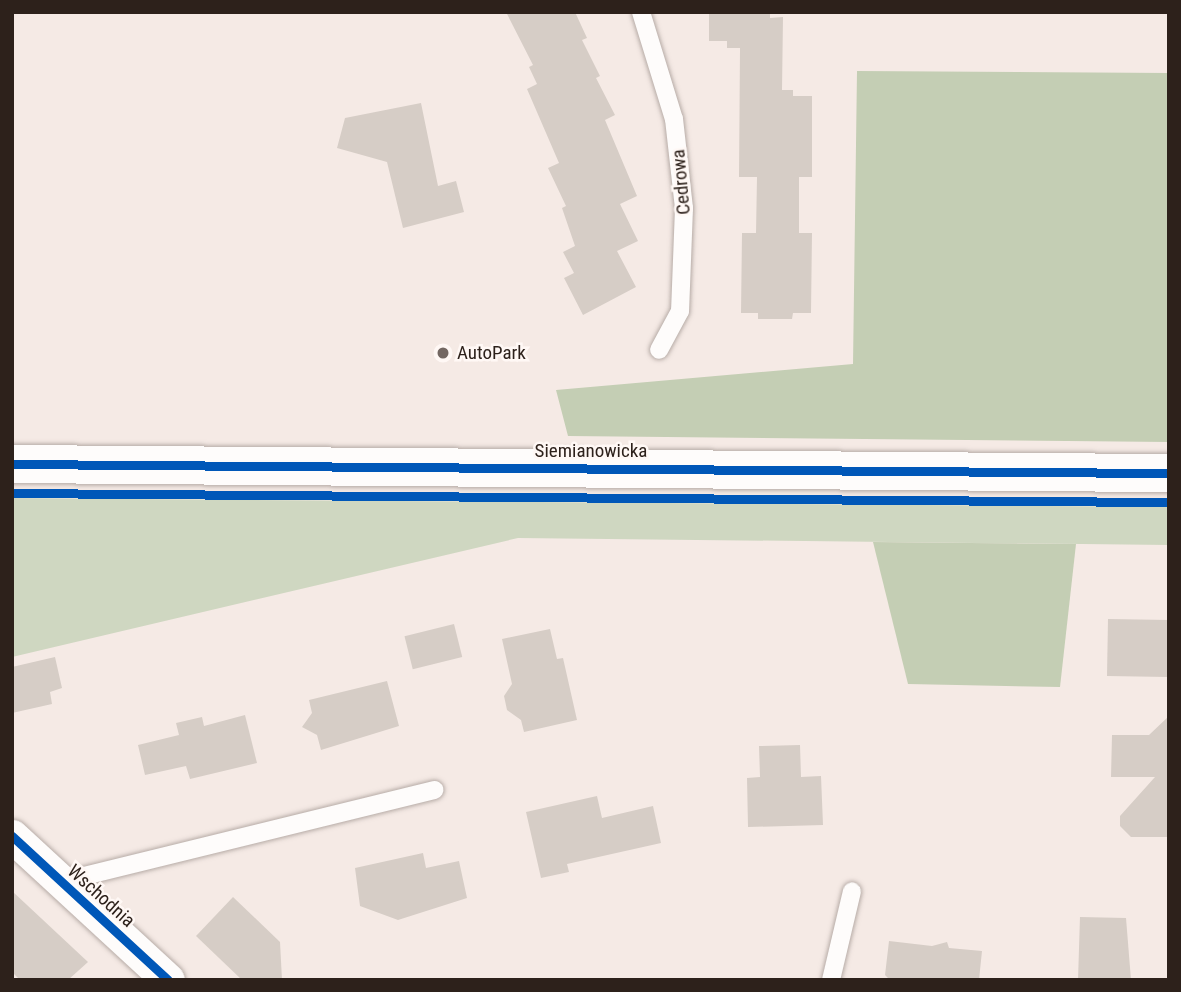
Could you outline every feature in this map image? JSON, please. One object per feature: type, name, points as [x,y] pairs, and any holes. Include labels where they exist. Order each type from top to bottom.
[{"type":"street","name":"Siemianowicka","points":[[12,464],[1169,473]]},
{"type":"street","name":"Wschodnia","points":[[12,836],[63,886],[168,980]]},
{"type":"lane","name":"Cedrowa","points":[[641,12],[674,119],[684,208],[680,311],[659,350]]},
{"type":"lane","points":[[63,886],[80,877],[434,790]]},
{"type":"lane","points":[[831,980],[852,891]]},
{"type":"green space","points":[[857,71],[1169,73],[1169,442],[568,436],[556,390],[853,364]]},
{"type":"green space","points":[[12,498],[1169,507],[1169,545],[518,538],[12,657]]},
{"type":"green space","points":[[873,542],[1076,544],[1060,687],[908,684]]},
{"type":"building","points":[[506,12],[575,12],[587,38],[582,40],[600,76],[596,78],[615,115],[605,120],[637,196],[620,204],[638,241],[617,251],[636,287],[583,315],[564,278],[574,273],[563,252],[575,246],[562,208],[566,206],[548,168],[559,163],[527,89],[537,84],[529,67],[533,65]]},
{"type":"building","points":[[709,12],[770,12],[770,18],[783,17],[782,90],[793,90],[793,96],[812,96],[812,177],[799,177],[799,233],[812,233],[811,313],[793,313],[792,319],[758,319],[758,313],[741,313],[742,233],[756,233],[757,177],[739,177],[740,48],[727,48],[727,41],[709,41]]},
{"type":"building","points":[[421,103],[438,186],[456,181],[464,212],[403,228],[387,162],[337,148],[345,118]]},
{"type":"building","points":[[1108,619],[1169,620],[1168,677],[1107,676]]},
{"type":"building","points":[[454,624],[462,657],[413,669],[405,636]]},
{"type":"building","points":[[550,629],[557,659],[563,658],[577,720],[524,732],[521,720],[507,710],[504,696],[512,684],[502,639]]},
{"type":"building","points":[[55,657],[62,688],[50,692],[52,704],[12,713],[12,667]]},
{"type":"building","points":[[387,681],[399,726],[321,750],[317,735],[302,727],[312,713],[309,700]]},
{"type":"building","points":[[245,715],[257,763],[190,779],[186,766],[145,775],[138,745],[179,735],[176,723],[202,717],[204,726]]},
{"type":"building","points":[[1169,716],[1169,837],[1131,837],[1120,826],[1120,816],[1155,777],[1111,777],[1112,735],[1149,735]]},
{"type":"building","points":[[800,745],[801,777],[821,776],[823,825],[748,827],[747,778],[760,777],[759,746]]},
{"type":"building","points":[[597,796],[602,818],[653,806],[661,843],[567,864],[569,872],[541,878],[526,812]]},
{"type":"building","points":[[423,853],[426,868],[459,861],[467,898],[398,920],[360,906],[355,868]]},
{"type":"building","points":[[12,891],[88,962],[68,980],[20,980],[12,972]]},
{"type":"building","points":[[233,897],[280,942],[282,980],[242,980],[196,936]]},
{"type":"building","points":[[1080,917],[1126,918],[1131,980],[1078,980]]},
{"type":"building","points":[[889,941],[932,946],[947,942],[949,948],[982,951],[979,980],[890,980],[885,975]]},
{"type":"cycle path","points":[[12,464],[1169,473]]},
{"type":"cycle path","points":[[12,493],[1169,502]]},
{"type":"cycle path","points":[[12,836],[168,980]]},
{"type":"place","name":"AutoPark","points":[[443,353]]}]
